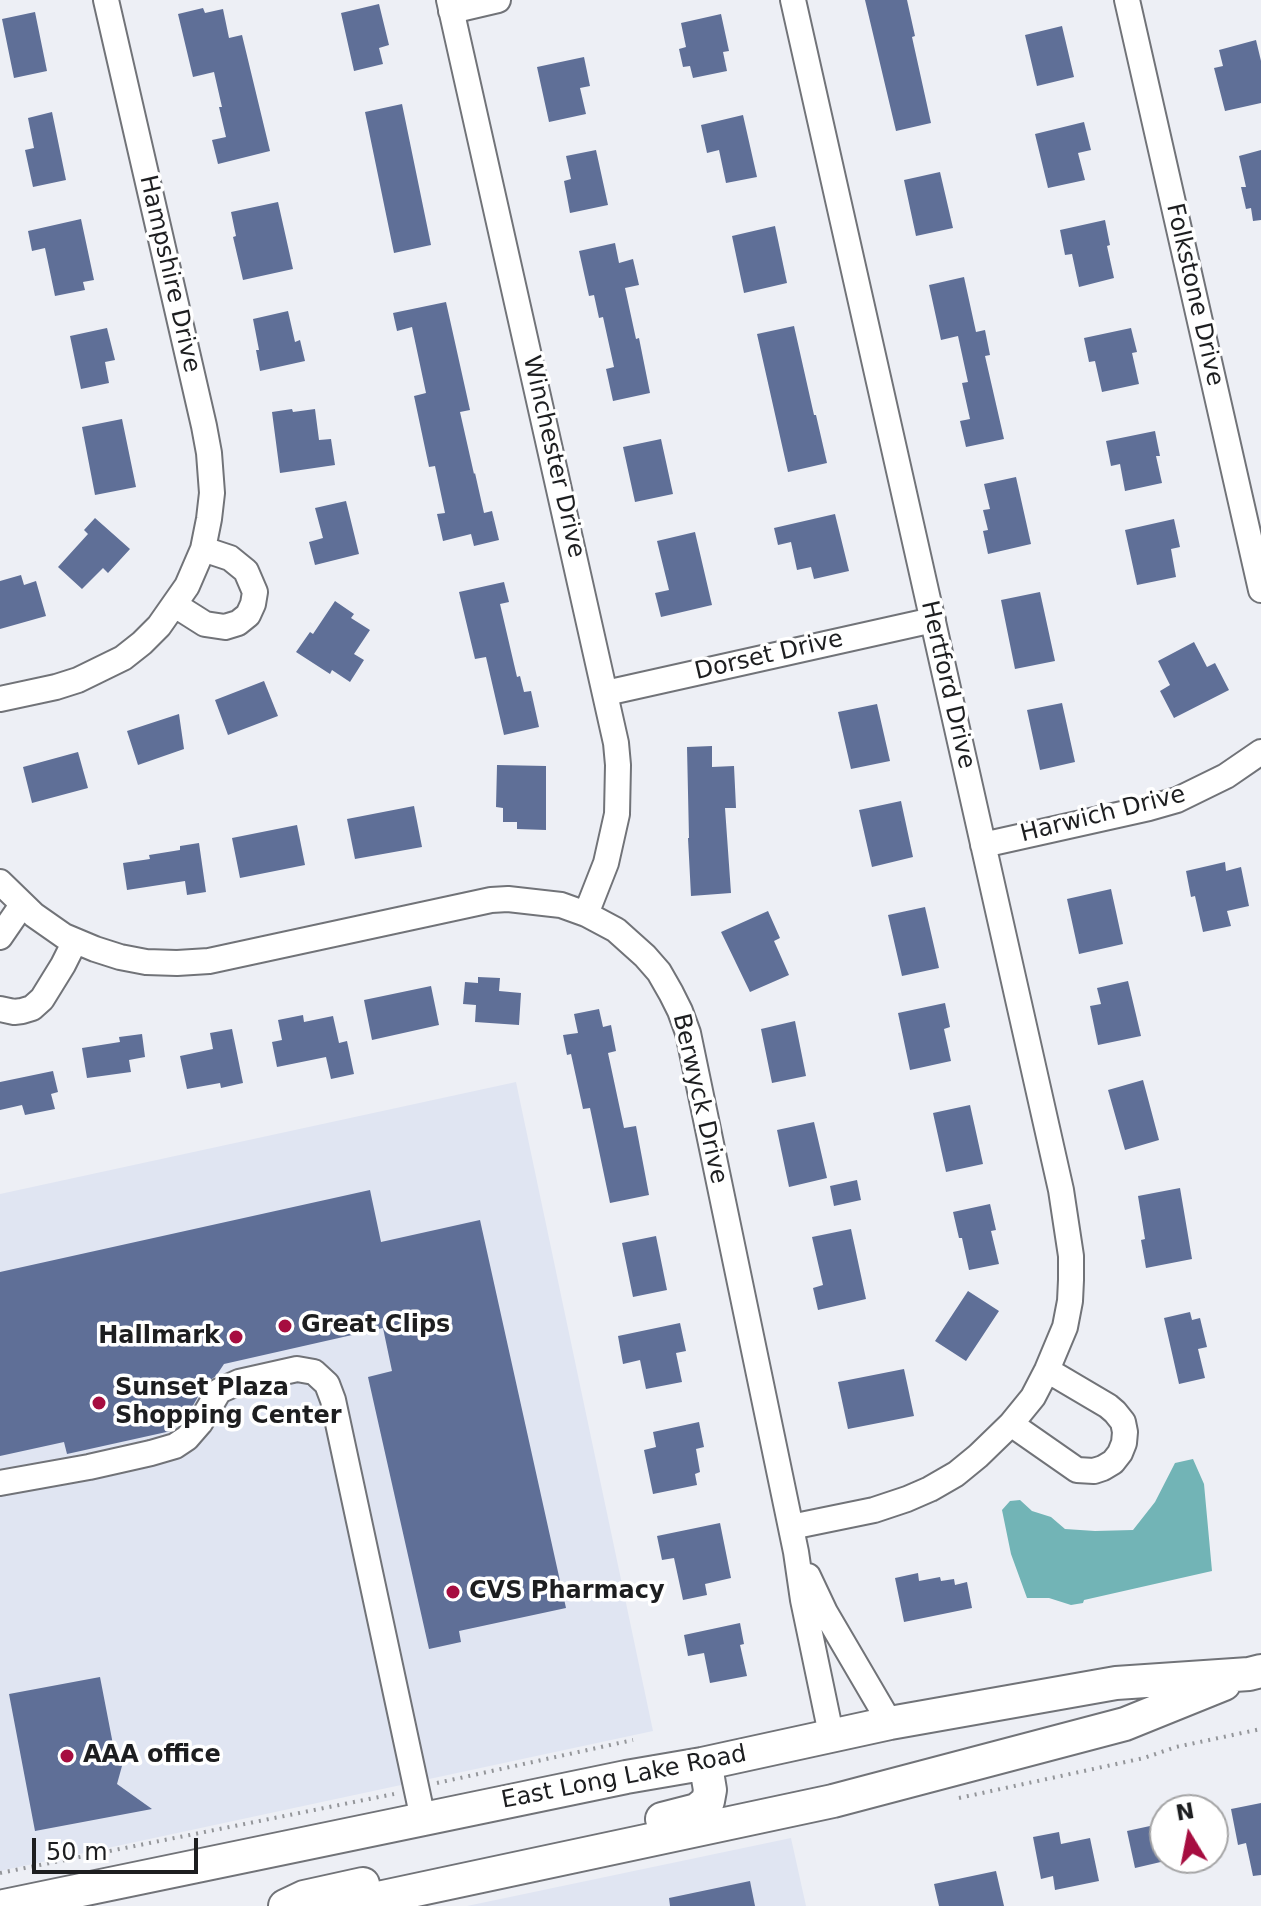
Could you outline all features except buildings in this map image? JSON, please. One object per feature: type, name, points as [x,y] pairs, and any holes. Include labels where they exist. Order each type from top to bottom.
[{"type":"main road","name":"East Long Lake Road","points":[[4,1906],[85,1897],[420,1804],[702,1764],[831,1734],[1116,1683],[1255,1672]]},
{"type":"main road","name":"East Long Lake Road","points":[[341,1906],[814,1805],[1125,1724],[1255,1672]]},
{"type":"main road","points":[[814,1805],[817,1793],[836,1781],[991,1742],[996,1721],[985,1707]]},
{"type":"main road","points":[[285,1906],[304,1897],[697,1810],[708,1801],[710,1790],[702,1764]]},
{"type":"street","name":"Hampshire Drive","points":[[0,699],[78,680],[112,664],[142,643],[159,626],[187,586],[203,549],[209,519],[212,493],[209,453],[106,0]]},
{"type":"street","points":[[450,5],[498,0]]},
{"type":"street","name":"Hertford Drive","points":[[791,1527],[874,1510],[907,1499],[956,1474],[978,1456],[1033,1397],[1047,1370],[1065,1327],[1070,1301],[1071,1256],[1061,1190],[793,0]]},
{"type":"street","name":"Folkstone Drive","points":[[1127,0],[1261,590]]},
{"type":"street","name":"Winchester Drive","points":[[450,5],[616,743],[617,814],[606,863],[586,914]]},
{"type":"street","points":[[175,605],[205,624],[225,627],[238,623],[248,615],[255,592],[246,571],[230,558],[203,549]]},
{"type":"street","name":"Dorset Drive","points":[[606,693],[933,620]]},
{"type":"street","name":"Harwich Drive","points":[[983,845],[1177,800],[1226,776],[1261,752]]},
{"type":"street","name":"Berwyck Drive","points":[[0,882],[34,915],[75,941],[120,957],[146,962],[209,961],[491,900],[532,900],[561,905],[586,914],[616,930],[645,956],[671,993],[688,1033],[831,1734]]},
{"type":"street","points":[[0,937],[22,905]]},
{"type":"street","points":[[0,1009],[22,1011],[32,1008],[42,999],[75,941]]},
{"type":"street","points":[[0,1483],[89,1467],[175,1446],[200,1423],[219,1391],[239,1382],[297,1369],[314,1372],[327,1384],[333,1400],[420,1804]]},
{"type":"street","points":[[1011,1424],[1077,1470],[1103,1468],[1120,1453],[1125,1432],[1123,1422],[1115,1412],[1047,1370]]},
{"type":"street","name":"Berwyck Drive","points":[[796,1552],[825,1612],[890,1723]]},
{"type":"path","points":[[0,1873],[420,1804],[633,1740]]},
{"type":"shaded area","points":[[516,1082],[653,1731],[0,1871],[0,1194]]},
{"type":"shaded area","points":[[791,1838],[806,1906],[467,1906]]},
{"type":"water","points":[[1193,1459],[1204,1484],[1212,1571],[1071,1605],[1049,1598],[1027,1598],[1011,1554],[1002,1510],[1010,1501],[1020,1500],[1032,1511],[1051,1517],[1065,1529],[1133,1530],[1155,1502],[1175,1463]]},
{"type":"place","name":"Great Clips","points":[[285,1326]]},
{"type":"place","name":"Hallmark","points":[[236,1337]]},
{"type":"place","name":"Sunset Plaza Shopping Center","points":[[99,1403]]},
{"type":"place","name":"CVS Pharmacy","points":[[453,1592]]},
{"type":"place","name":"AAA office","points":[[67,1756]]}]
